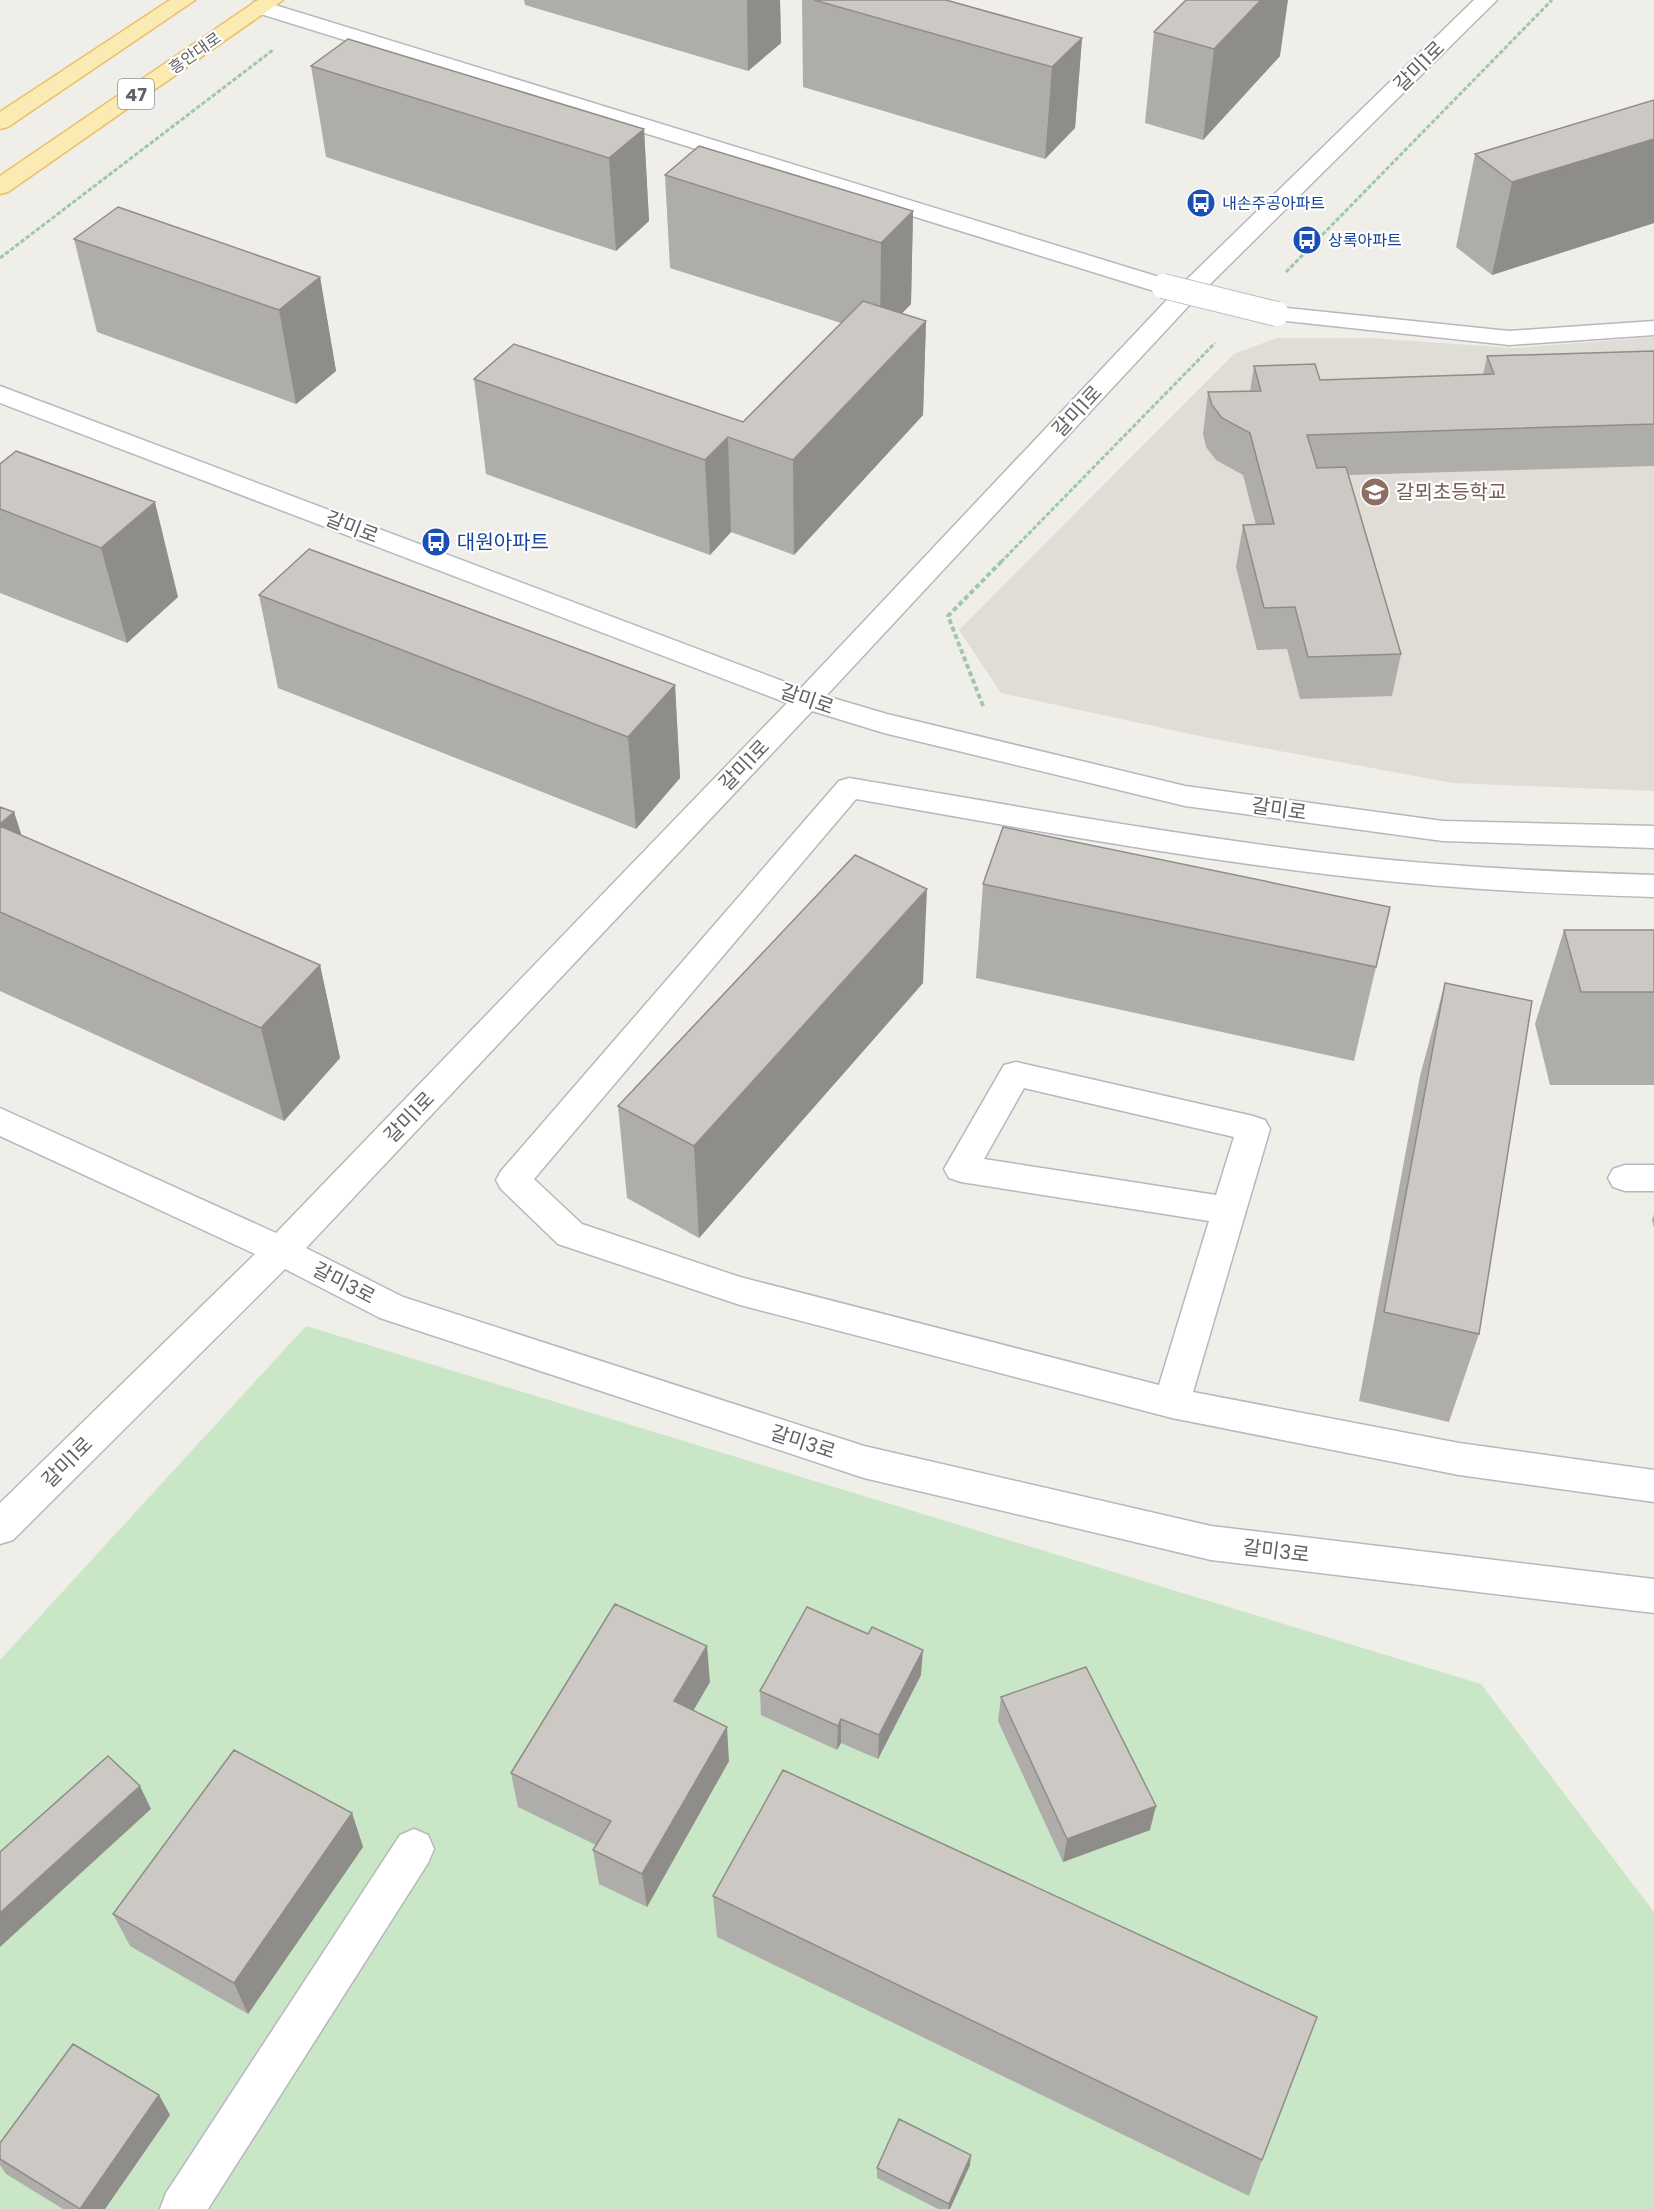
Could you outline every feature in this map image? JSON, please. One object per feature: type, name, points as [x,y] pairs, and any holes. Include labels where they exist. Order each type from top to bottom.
[{"type":"main road","points":[[0,122],[184,0]]},
{"type":"main road","name":"흥안대로","points":[[0,187],[267,3]]},
{"type":"street","name":"갈미1로","points":[[0,1528],[281,1251],[806,700],[1187,293],[1486,0]]},
{"type":"street","points":[[267,3],[310,21],[1163,286],[1277,314],[1509,338],[1654,328]]},
{"type":"street","name":"갈미로","points":[[0,394],[806,700],[884,723],[1185,796],[1443,831],[1654,837]]},
{"type":"street","points":[[1654,886],[1553,885],[1362,870],[1191,847],[849,788],[513,1180],[570,1234],[740,1291],[1172,1403],[1459,1459],[1654,1486]]},
{"type":"street","points":[[1172,1403],[1230,1211],[1253,1129],[1016,1074],[961,1169],[1230,1211]]},
{"type":"street","name":"갈미3로","points":[[0,1121],[281,1251],[392,1308],[864,1462],[1211,1543],[1654,1596]]},
{"type":"street","points":[[182,2209],[414,1849]]},
{"type":"path","points":[[0,258],[310,21]]},
{"type":"shaded area","name":"갈뫼초등학교","points":[[1654,337],[1654,791],[1453,783],[1209,738],[1001,693],[959,630],[1234,354],[1277,338],[1369,338],[1514,348]]},
{"type":"green space","points":[[306,1326],[1481,1684],[1654,1912],[1654,2209],[0,2209],[0,1660]]},
{"type":"building","points":[[814,0],[946,0],[1082,38],[1052,67]]},
{"type":"building","points":[[1186,0],[1261,0],[1214,49],[1154,32]]},
{"type":"building","points":[[348,39],[644,129],[609,158],[311,66]]},
{"type":"building","points":[[1654,100],[1654,139],[1512,182],[1475,154]]},
{"type":"building","points":[[699,146],[913,211],[881,243],[665,175]]},
{"type":"building","points":[[118,207],[320,277],[279,310],[74,239]]},
{"type":"building","points":[[863,301],[926,321],[793,460],[728,437],[705,460],[474,379],[514,344],[743,422]]},
{"type":"building","points":[[1654,351],[1654,424],[1307,435],[1317,468],[1346,467],[1401,654],[1308,657],[1295,607],[1264,608],[1243,525],[1274,524],[1250,433],[1222,418],[1212,405],[1208,392],[1261,391],[1254,366],[1315,364],[1320,380],[1494,374],[1487,356]]},
{"type":"building","points":[[16,451],[155,502],[101,548],[0,509],[0,464]]},
{"type":"building","points":[[309,549],[675,685],[628,737],[259,595]]},
{"type":"building","points":[[0,807],[14,812],[0,824]]},
{"type":"building","points":[[0,826],[320,965],[261,1028],[0,912]]},
{"type":"building","points":[[1003,827],[1390,907],[1376,967],[983,884]]},
{"type":"building","points":[[855,855],[927,889],[694,1146],[618,1106]]},
{"type":"building","points":[[1564,930],[1654,930],[1654,992],[1581,992]]},
{"type":"building","points":[[1445,983],[1532,1001],[1479,1334],[1384,1312]]},
{"type":"building","points":[[615,1604],[707,1646],[674,1701],[727,1727],[642,1874],[593,1850],[611,1821],[511,1773]]},
{"type":"building","points":[[807,1607],[868,1634],[872,1627],[923,1650],[879,1735],[841,1719],[838,1726],[760,1691]]},
{"type":"building","points":[[1086,1667],[1156,1806],[1067,1839],[1001,1697]]},
{"type":"building","points":[[234,1750],[352,1813],[234,1983],[113,1914]]},
{"type":"building","points":[[108,1756],[140,1786],[0,1913],[0,1852]]},
{"type":"building","points":[[783,1770],[1317,2017],[1262,2160],[713,1896]]},
{"type":"building","points":[[73,2044],[159,2095],[80,2209],[0,2159],[0,2143]]},
{"type":"building","points":[[899,2119],[971,2155],[949,2204],[877,2168]]},
{"type":"place","name":"내손주공아파트","points":[[1201,203]]},
{"type":"place","name":"상록아파트","points":[[1307,240]]},
{"type":"place","name":"갈뫼초등학교","points":[[1375,492]]},
{"type":"place","name":"대원아파트","points":[[436,542]]}]
